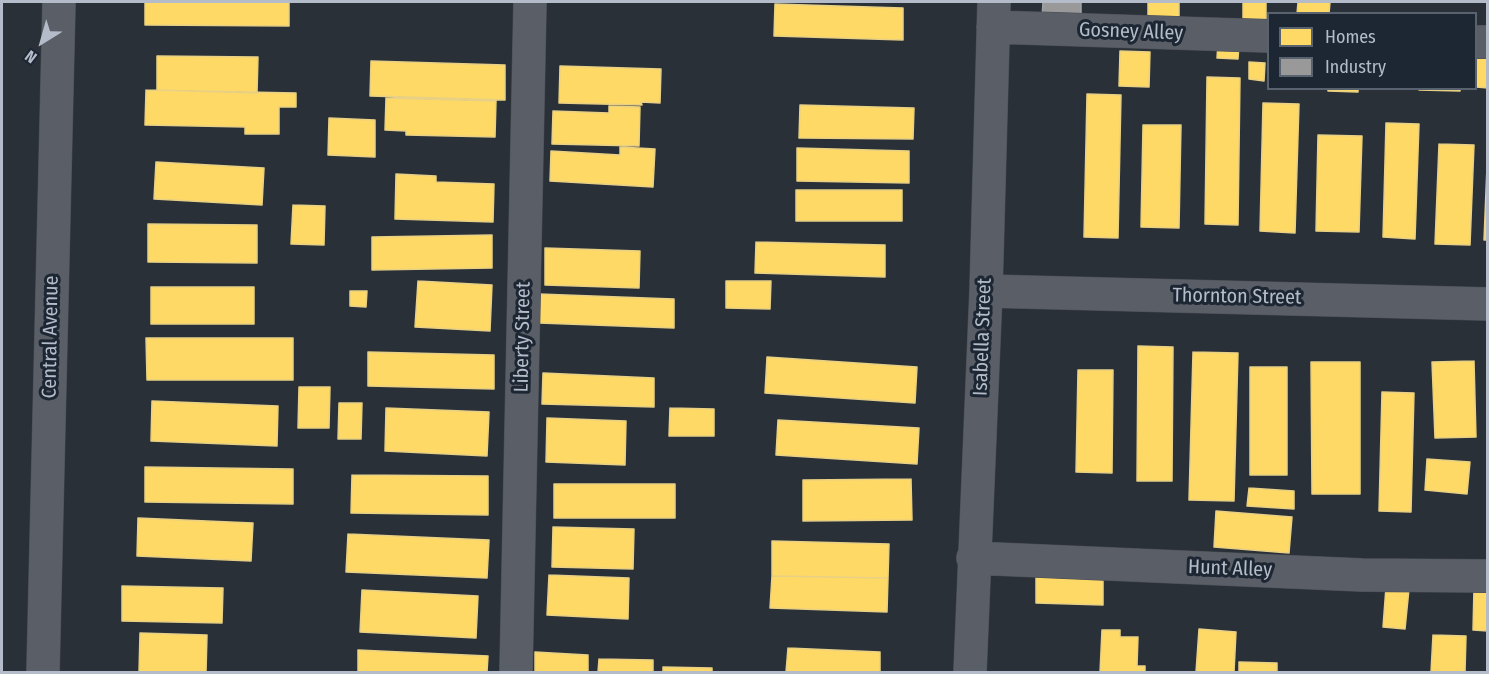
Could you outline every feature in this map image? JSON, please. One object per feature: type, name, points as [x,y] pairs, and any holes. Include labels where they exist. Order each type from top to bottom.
[{"type":"street","name":"Central Avenue","points":[[44,672],[59,2]]},
{"type":"street","name":"Liberty Street","points":[[516,672],[530,2]]},
{"type":"street","name":"Gosney Alley","points":[[994,14],[1267,36]]},
{"type":"street","name":"Isabella Street","points":[[970,672],[986,291],[994,14]]},
{"type":"street","name":"Thornton Street","points":[[986,291],[1488,304]]},
{"type":"street","name":"Hunt Alley","points":[[973,558],[1362,575],[1488,576]]},
{"type":"building: Homes","points":[[145,2],[289,2],[289,26],[145,25]]},
{"type":"building: Homes","points":[[1148,2],[1179,2],[1179,17],[1148,16]]},
{"type":"building: Homes","points":[[1243,2],[1266,2],[1266,19],[1243,19]]},
{"type":"building: Homes","points":[[1298,2],[1330,2],[1329,12],[1297,12]]},
{"type":"building: Homes","points":[[775,4],[903,8],[903,40],[774,36]]},
{"type":"building: Homes","points":[[1218,43],[1239,44],[1238,59],[1217,58]]},
{"type":"building: Homes","points":[[1120,51],[1150,52],[1149,87],[1119,86]]},
{"type":"building: Homes","points":[[1477,55],[1488,56],[1488,88],[1477,87]]},
{"type":"building: Homes","points":[[157,56],[258,57],[257,93],[157,90]]},
{"type":"building: Homes","points":[[371,61],[505,65],[505,100],[370,96]]},
{"type":"building: Homes","points":[[1249,62],[1265,63],[1264,81],[1249,79]]},
{"type":"building: Homes","points":[[560,66],[661,69],[660,103],[641,102],[642,105],[559,103]]},
{"type":"building: Homes","points":[[1207,77],[1240,78],[1238,225],[1205,224]]},
{"type":"building: Homes","points":[[146,90],[296,93],[296,107],[279,107],[279,134],[245,134],[245,127],[145,125]]},
{"type":"building: Homes","points":[[1358,90],[1358,92],[1328,91]]},
{"type":"building: Homes","points":[[1087,94],[1121,95],[1118,238],[1084,237]]},
{"type":"building: Homes","points":[[386,98],[496,101],[495,137],[406,135],[406,131],[385,130]]},
{"type":"building: Homes","points":[[1263,103],[1299,104],[1295,233],[1260,231]]},
{"type":"building: Homes","points":[[800,105],[914,108],[913,139],[799,138]]},
{"type":"building: Homes","points":[[609,106],[640,107],[639,146],[552,144],[553,111],[609,113]]},
{"type":"building: Homes","points":[[329,118],[375,120],[375,157],[328,155]]},
{"type":"building: Homes","points":[[1386,123],[1419,124],[1415,239],[1383,237]]},
{"type":"building: Homes","points":[[1143,125],[1181,125],[1179,228],[1141,227]]},
{"type":"building: Homes","points":[[1318,135],[1362,136],[1359,232],[1316,231]]},
{"type":"building: Homes","points":[[1488,142],[1488,240],[1484,240]]},
{"type":"building: Homes","points":[[1439,144],[1474,145],[1470,245],[1435,244]]},
{"type":"building: Homes","points":[[620,147],[655,149],[653,187],[550,181],[551,151],[620,155]]},
{"type":"building: Homes","points":[[797,148],[909,151],[909,183],[797,181]]},
{"type":"building: Homes","points":[[156,162],[264,168],[262,205],[154,199]]},
{"type":"building: Homes","points":[[396,174],[436,176],[436,182],[494,184],[493,222],[395,219]]},
{"type":"building: Homes","points":[[796,190],[902,190],[902,221],[796,221]]},
{"type":"building: Homes","points":[[293,205],[325,206],[324,245],[291,244]]},
{"type":"building: Homes","points":[[148,224],[257,225],[257,263],[148,262]]},
{"type":"building: Homes","points":[[492,235],[492,268],[372,270],[372,237]]},
{"type":"building: Homes","points":[[756,242],[885,245],[885,277],[755,273]]},
{"type":"building: Homes","points":[[545,248],[640,251],[639,288],[545,285]]},
{"type":"building: Homes","points":[[418,281],[492,285],[490,331],[415,327]]},
{"type":"building: Homes","points":[[726,281],[771,281],[770,309],[726,308]]},
{"type":"building: Homes","points":[[151,287],[254,287],[254,324],[151,324]]},
{"type":"building: Homes","points":[[350,291],[367,291],[366,307],[350,306]]},
{"type":"building: Homes","points":[[539,294],[674,299],[674,328],[539,323]]},
{"type":"building: Homes","points":[[146,338],[293,338],[293,380],[147,380]]},
{"type":"building: Homes","points":[[1138,346],[1173,347],[1172,481],[1137,481]]},
{"type":"building: Homes","points":[[368,352],[494,355],[494,389],[368,386]]},
{"type":"building: Homes","points":[[1193,352],[1238,353],[1234,501],[1189,500]]},
{"type":"building: Homes","points":[[767,357],[917,367],[915,403],[765,393]]},
{"type":"building: Homes","points":[[1474,361],[1476,437],[1435,438],[1432,362]]},
{"type":"building: Homes","points":[[1311,362],[1360,362],[1360,494],[1312,494]]},
{"type":"building: Homes","points":[[1250,367],[1287,367],[1287,475],[1250,475]]},
{"type":"building: Homes","points":[[1078,370],[1113,370],[1112,473],[1076,472]]},
{"type":"building: Homes","points":[[543,373],[654,378],[654,407],[542,404]]},
{"type":"building: Homes","points":[[299,387],[330,387],[329,428],[298,428]]},
{"type":"building: Homes","points":[[1382,392],[1414,393],[1411,512],[1379,511]]},
{"type":"building: Homes","points":[[152,401],[278,406],[277,446],[151,441]]},
{"type":"building: Homes","points":[[339,403],[362,403],[361,439],[338,439]]},
{"type":"building: Homes","points":[[386,408],[489,412],[487,456],[385,451]]},
{"type":"building: Homes","points":[[670,408],[714,409],[714,436],[669,436]]},
{"type":"building: Homes","points":[[547,418],[626,421],[625,465],[546,462]]},
{"type":"building: Homes","points":[[778,420],[919,428],[917,464],[776,455]]},
{"type":"building: Homes","points":[[1427,459],[1470,462],[1467,494],[1425,490]]},
{"type":"building: Homes","points":[[145,467],[293,469],[293,504],[145,502]]},
{"type":"building: Homes","points":[[352,475],[488,476],[488,515],[351,513]]},
{"type":"building: Homes","points":[[911,479],[912,520],[803,521],[803,480]]},
{"type":"building: Homes","points":[[554,484],[675,484],[675,518],[554,518]]},
{"type":"building: Homes","points":[[1249,488],[1294,491],[1294,509],[1247,506]]},
{"type":"building: Homes","points":[[1216,511],[1292,517],[1289,553],[1214,547]]},
{"type":"building: Homes","points":[[138,518],[253,523],[251,561],[137,556]]},
{"type":"building: Homes","points":[[553,527],[634,529],[633,569],[552,567]]},
{"type":"building: Homes","points":[[348,534],[489,540],[487,578],[346,572]]},
{"type":"building: Homes","points":[[772,541],[889,544],[888,578],[772,576]]},
{"type":"building: Homes","points":[[1036,570],[1103,571],[1103,605],[1036,603]]},
{"type":"building: Homes","points":[[549,575],[629,578],[628,619],[547,615]]},
{"type":"building: Homes","points":[[772,576],[888,578],[887,612],[770,608]]},
{"type":"building: Homes","points":[[122,586],[223,588],[222,623],[122,621]]},
{"type":"building: Homes","points":[[1386,587],[1409,589],[1405,629],[1383,627]]},
{"type":"building: Homes","points":[[1474,588],[1488,589],[1488,631],[1473,630]]},
{"type":"building: Homes","points":[[362,590],[478,596],[476,638],[360,632]]},
{"type":"building: Homes","points":[[1199,629],[1236,632],[1234,672],[1196,672]]},
{"type":"building: Homes","points":[[1102,630],[1120,630],[1120,637],[1138,637],[1137,666],[1145,666],[1145,672],[1100,672]]},
{"type":"building: Homes","points":[[140,633],[207,635],[206,672],[139,672]]},
{"type":"building: Homes","points":[[1433,635],[1466,636],[1465,672],[1431,672]]},
{"type":"building: Homes","points":[[788,648],[880,652],[880,672],[786,672]]},
{"type":"building: Homes","points":[[358,650],[488,656],[487,672],[358,672]]},
{"type":"building: Homes","points":[[535,652],[588,655],[588,672],[535,672]]},
{"type":"building: Homes","points":[[599,659],[653,660],[653,672],[598,672]]},
{"type":"building: Homes","points":[[1239,662],[1277,663],[1277,672],[1239,672]]},
{"type":"building: Homes","points":[[663,667],[712,668],[712,672],[663,672]]},
{"type":"building: Industry","points":[[1043,2],[1081,2],[1081,20],[1042,19]]}]
